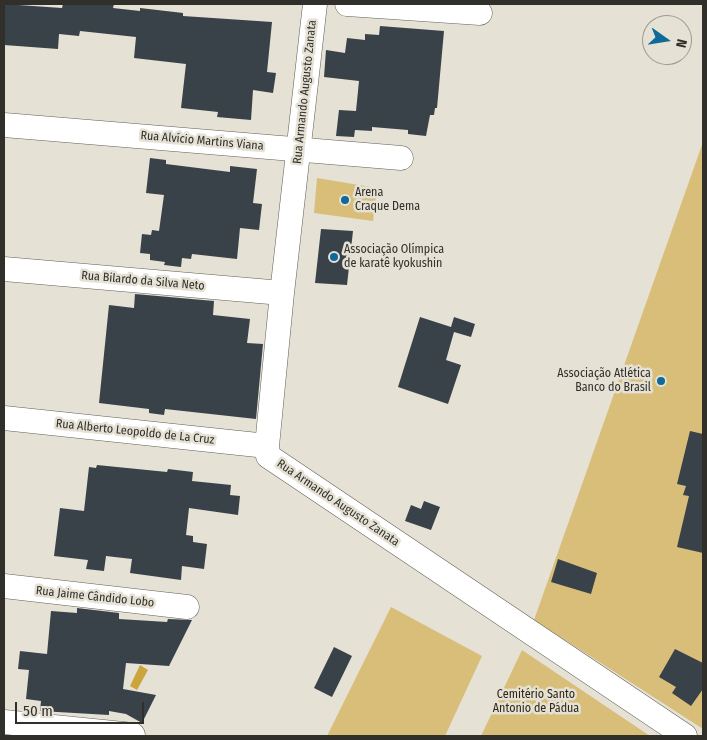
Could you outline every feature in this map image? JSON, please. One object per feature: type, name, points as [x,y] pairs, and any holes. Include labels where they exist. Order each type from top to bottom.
[{"type":"street","name":"Rua Armando Augusto Zanata","points":[[315,4],[282,293],[267,446],[268,456],[685,736]]},
{"type":"street","points":[[347,4],[480,13]]},
{"type":"street","name":"Rua Alvício Martins Viana","points":[[4,125],[401,158]]},
{"type":"street","name":"Rua Bilardo da Silva Neto","points":[[4,269],[282,293]]},
{"type":"street","name":"Rua Alberto Leopoldo de La Cruz","points":[[4,418],[267,446]]},
{"type":"street","name":"Rua Jaime Cândido Lobo","points":[[4,586],[187,607]]},
{"type":"street","points":[[4,722],[133,735]]},
{"type":"green space","name":"Associação Atlética Banco do Brasil","points":[[703,142],[703,729],[534,620]]},
{"type":"green space","name":"Arena Craque Dema","points":[[317,178],[377,188],[373,221],[314,213]]},
{"type":"green space","points":[[391,607],[482,656],[445,736],[327,736]]},
{"type":"green space","name":"Cemitério Santo Antonio de Pádua","points":[[522,650],[650,736],[481,736]]},
{"type":"shaded area","points":[[140,665],[148,670],[137,690],[130,686]]},
{"type":"building","points":[[4,4],[62,8],[63,4],[114,4],[113,8],[140,11],[140,8],[183,13],[183,16],[272,22],[267,72],[276,73],[273,93],[253,90],[251,120],[217,117],[218,112],[181,108],[186,64],[134,58],[136,37],[80,31],[79,36],[59,34],[58,49],[4,45]]},
{"type":"building","points":[[380,26],[444,31],[437,108],[435,108],[434,115],[430,115],[426,136],[408,134],[408,130],[372,127],[372,131],[355,130],[354,137],[336,136],[339,110],[356,111],[359,81],[324,77],[326,50],[345,53],[347,38],[365,40],[365,34],[379,35]]},
{"type":"building","points":[[150,158],[166,160],[166,164],[230,172],[230,166],[257,169],[253,203],[262,204],[259,230],[240,228],[237,259],[192,254],[191,259],[182,258],[181,267],[164,265],[165,262],[150,260],[150,254],[140,253],[142,234],[151,235],[152,230],[159,231],[164,195],[146,193]]},
{"type":"building","name":"Associação Olímpica de karatê kyokushin","points":[[321,229],[353,231],[347,285],[315,283]]},
{"type":"building","points":[[135,294],[214,301],[213,315],[250,319],[247,343],[263,344],[256,419],[165,409],[164,415],[149,413],[149,409],[99,403],[109,305],[134,308]]},
{"type":"building","points":[[420,317],[451,327],[454,317],[475,324],[471,337],[454,332],[446,360],[461,365],[448,404],[398,387]]},
{"type":"building","points":[[690,431],[703,434],[703,553],[677,547],[689,496],[683,495],[686,486],[677,484]]},
{"type":"building","points":[[97,465],[167,472],[168,469],[193,472],[192,481],[231,485],[230,495],[240,496],[238,515],[189,508],[186,535],[193,536],[193,542],[207,544],[204,569],[182,566],[181,580],[130,573],[132,559],[106,556],[104,571],[86,569],[88,560],[54,556],[60,508],[84,511],[89,467],[96,468]]},
{"type":"building","points":[[424,501],[440,507],[431,530],[405,521],[411,505],[421,509]]},
{"type":"building","points":[[558,559],[597,573],[591,594],[551,582]]},
{"type":"building","points":[[77,608],[119,613],[119,619],[167,622],[168,619],[192,620],[169,666],[126,663],[123,689],[156,695],[142,723],[126,714],[109,711],[109,715],[40,711],[41,701],[26,699],[29,670],[18,669],[20,651],[47,654],[51,611],[77,613]]},
{"type":"building","points":[[334,647],[352,656],[332,697],[314,688]]},
{"type":"building","points":[[675,649],[703,663],[703,689],[691,706],[672,693],[676,687],[659,677]]},
{"type":"place","name":"Arena Craque Dema","points":[[345,200]]},
{"type":"place","name":"Associação Olímpica de karatê kyokushin","points":[[334,257]]},
{"type":"place","name":"Associação Atlética Banco do Brasil","points":[[661,381]]}]
